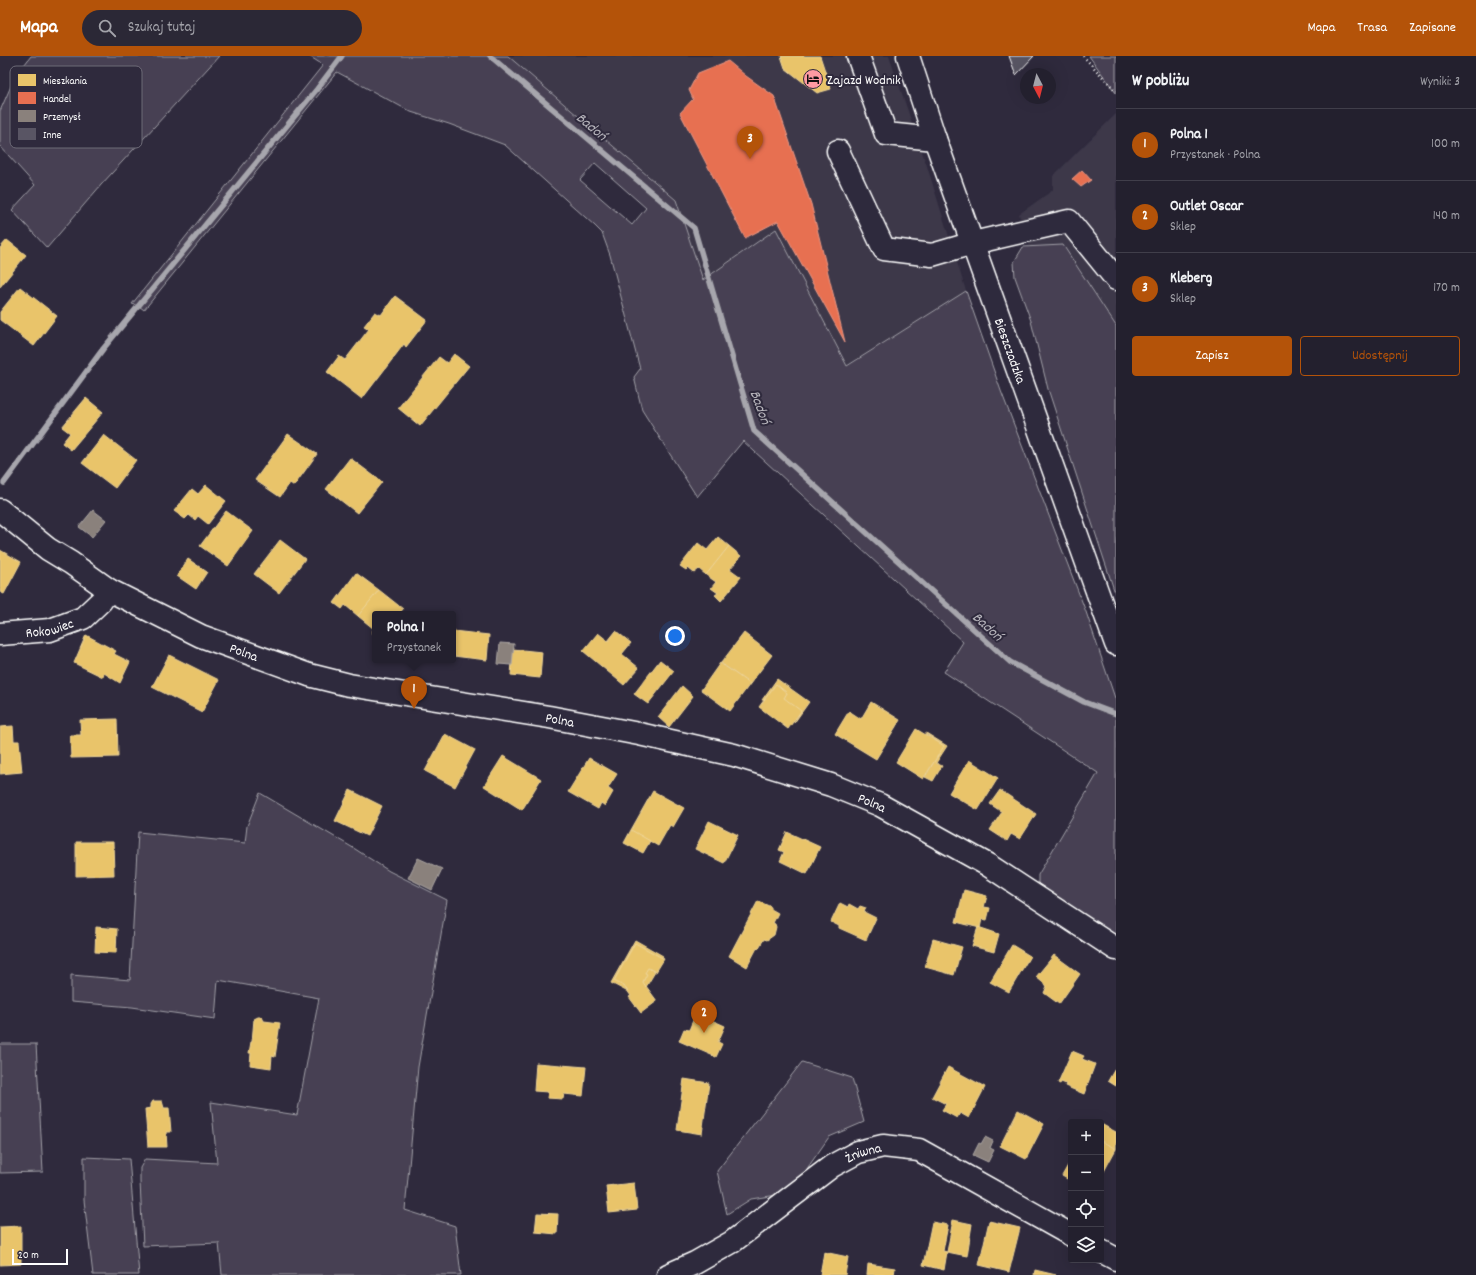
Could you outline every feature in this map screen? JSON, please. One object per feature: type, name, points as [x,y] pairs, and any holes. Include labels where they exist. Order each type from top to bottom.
[{"type":"street","points":[[858,56],[886,134],[935,138]]},
{"type":"street","name":"Bieszczadzka","points":[[908,56],[972,243],[1116,644]]},
{"type":"street","points":[[838,151],[884,249],[932,255],[972,243],[1069,221],[1116,279]]},
{"type":"street","name":"Polna","points":[[0,510],[48,549],[110,590],[201,636],[309,675],[349,685],[549,717],[639,734],[734,755],[831,785],[880,805],[988,865],[1116,949]]},
{"type":"street","name":"Rokowiec","points":[[0,634],[50,630],[83,618],[110,590]]},
{"type":"street","name":"Żniwna","points":[[668,1275],[695,1263],[732,1242],[832,1166],[858,1152],[883,1146],[919,1150],[1068,1233]]},
{"type":"street","points":[[1104,1253],[1116,1259]]},
{"type":"path","points":[[1083,56],[1116,91]]},
{"type":"shaded area","points":[[31,56],[219,56],[142,140],[142,66],[23,66]]},
{"type":"shaded area","points":[[309,56],[508,56],[676,200],[703,280],[776,229],[847,366],[966,291],[1001,391],[1086,612],[1116,701],[1116,936],[1038,887],[1038,875],[1098,773],[944,672],[963,642],[743,441],[697,497],[642,410],[634,377],[640,369],[610,255],[602,233],[505,145],[449,124],[411,112],[337,72],[144,310],[139,306],[132,304],[323,65]],"holes":[[[595,163],[646,208],[632,225],[580,180]]]},
{"type":"shaded area","points":[[508,56],[889,56],[927,166],[966,291],[847,366],[776,229],[703,280],[676,200]]},
{"type":"shaded area","points":[[1089,56],[1116,56],[1116,93]]},
{"type":"shaded area","points":[[10,88],[10,148],[135,148],[47,248],[12,210],[35,185],[0,146],[0,111]]},
{"type":"shaded area","points":[[1116,114],[1116,326],[1063,245],[1030,247],[1019,214],[1053,190],[1053,176]]},
{"type":"shaded area","points":[[1063,245],[1116,326],[1116,596],[1048,389],[1031,321],[1015,277],[1014,262],[1023,247]]},
{"type":"shaded area","points":[[260,793],[355,849],[389,871],[447,900],[418,1067],[405,1210],[455,1226],[461,1275],[222,1275],[219,1243],[143,1246],[140,1168],[145,1159],[217,1163],[211,1102],[297,1115],[319,998],[218,980],[215,1019],[132,1007],[71,1002],[71,975],[130,980],[138,832],[245,843],[247,826]]},
{"type":"shaded area","points":[[0,1044],[36,1044],[43,1172],[0,1173]]},
{"type":"shaded area","points":[[802,1062],[852,1078],[864,1122],[829,1137],[790,1193],[751,1199],[727,1214],[717,1171]]},
{"type":"shaded area","points":[[84,1157],[129,1159],[139,1275],[93,1275],[84,1200]]},
{"type":"building: Mieszkania","name":"Zajazd Wodnik","points":[[781,56],[820,56],[831,89],[817,93],[785,68]]},
{"type":"building: Mieszkania","points":[[7,240],[26,255],[0,287],[0,248]]},
{"type":"building: Mieszkania","points":[[20,287],[57,316],[34,346],[0,320],[0,312]]},
{"type":"building: Mieszkania","points":[[395,296],[427,320],[406,347],[404,344],[362,399],[327,372],[339,356],[345,360],[369,329],[364,326],[375,312],[381,315]]},
{"type":"building: Mieszkania","points":[[454,354],[469,366],[420,426],[398,408],[439,357],[447,363]]},
{"type":"building: Mieszkania","points":[[86,398],[103,412],[71,450],[62,443],[70,433],[62,427]]},
{"type":"building: Mieszkania","points":[[288,434],[317,454],[294,486],[290,483],[280,497],[255,480]]},
{"type":"building: Mieszkania","points":[[104,435],[136,460],[115,488],[82,463]]},
{"type":"building: Mieszkania","points":[[350,458],[382,482],[357,513],[326,489]]},
{"type":"building: Mieszkania","points":[[206,485],[226,501],[208,524],[198,516],[195,520],[189,515],[185,519],[174,511],[192,489],[198,494]]},
{"type":"building: Mieszkania","points":[[226,511],[253,531],[228,566],[200,546]]},
{"type":"building: Mieszkania","points":[[718,537],[729,546],[706,575],[699,569],[694,573],[688,568],[686,570],[680,566],[698,543],[707,550]]},
{"type":"building: Mieszkania","points":[[280,540],[305,559],[279,593],[254,574]]},
{"type":"building: Mieszkania","points":[[729,546],[741,556],[730,569],[741,577],[721,601],[715,595],[718,593],[711,588],[716,582],[706,575]]},
{"type":"building: Mieszkania","points":[[0,550],[21,562],[4,594],[0,592]]},
{"type":"building: Mieszkania","points":[[188,559],[207,572],[196,589],[177,576]]},
{"type":"building: Mieszkania","points":[[356,573],[379,590],[358,616],[345,605],[342,609],[334,603]]},
{"type":"building: Mieszkania","points":[[379,590],[403,609],[401,611],[372,611],[372,627],[358,616]]},
{"type":"building: Mieszkania","points":[[456,631],[489,635],[487,660],[456,656]]},
{"type":"building: Mieszkania","points":[[616,631],[631,643],[622,654],[639,668],[624,685],[583,651],[598,633],[608,641]]},
{"type":"building: Mieszkania","points":[[744,633],[772,655],[750,684],[721,663]]},
{"type":"building: Mieszkania","points":[[86,635],[116,651],[114,654],[130,662],[120,683],[104,673],[103,677],[74,663]]},
{"type":"building: Mieszkania","points":[[513,649],[542,652],[540,678],[511,675]]},
{"type":"building: Mieszkania","points":[[169,655],[219,680],[202,712],[152,687]]},
{"type":"building: Mieszkania","points":[[660,660],[674,671],[648,704],[634,694]]},
{"type":"building: Mieszkania","points":[[720,663],[750,684],[730,711],[701,690]]},
{"type":"building: Mieszkania","points":[[777,679],[809,702],[794,723],[801,711],[784,698],[787,693],[776,684],[764,700],[762,700]]},
{"type":"building: Mieszkania","points":[[776,684],[787,693],[784,698],[801,711],[788,729],[759,707]]},
{"type":"building: Mieszkania","points":[[682,686],[693,696],[669,727],[658,717]]},
{"type":"building: Mieszkania","points":[[871,702],[900,720],[876,759],[835,734],[849,711],[861,719]]},
{"type":"building: Mieszkania","points":[[117,719],[118,757],[71,758],[70,735],[81,735],[80,720]]},
{"type":"building: Mieszkania","points":[[13,726],[14,741],[19,741],[22,772],[0,774],[0,727]]},
{"type":"building: Mieszkania","points":[[916,729],[944,746],[923,779],[896,762]]},
{"type":"building: Mieszkania","points":[[926,733],[947,746],[936,763],[942,766],[933,781],[925,777],[944,746]]},
{"type":"building: Mieszkania","points":[[445,734],[475,750],[455,787],[425,771]]},
{"type":"building: Mieszkania","points":[[503,756],[541,779],[522,810],[484,786]]},
{"type":"building: Mieszkania","points":[[589,758],[617,774],[608,788],[613,792],[605,806],[601,803],[598,809],[568,792]]},
{"type":"building: Mieszkania","points":[[969,760],[998,778],[978,810],[949,793]]},
{"type":"building: Mieszkania","points":[[350,790],[382,806],[367,836],[335,821]]},
{"type":"building: Mieszkania","points":[[1000,790],[1036,814],[1020,839],[1011,834],[1007,841],[990,830],[1002,812],[990,804]]},
{"type":"building: Mieszkania","points":[[653,791],[684,808],[673,827],[670,825],[658,846],[631,830]]},
{"type":"building: Mieszkania","points":[[709,821],[738,835],[724,863],[695,849]]},
{"type":"building: Mieszkania","points":[[631,830],[650,841],[643,853],[624,843]]},
{"type":"building: Mieszkania","points":[[787,832],[820,847],[807,874],[780,861],[784,852],[779,850]]},
{"type":"building: Mieszkania","points":[[76,842],[113,842],[114,875],[76,876]]},
{"type":"building: Mieszkania","points":[[964,890],[987,896],[984,907],[990,908],[987,920],[982,919],[980,928],[956,922]]},
{"type":"building: Mieszkania","points":[[758,901],[771,907],[771,909],[778,913],[773,923],[776,927],[774,935],[767,940],[764,939],[758,949],[757,948],[747,967],[729,956]]},
{"type":"building: Mieszkania","points":[[840,903],[848,907],[849,904],[858,909],[860,906],[866,908],[864,912],[876,918],[866,940],[839,928],[839,926],[831,922]]},
{"type":"building: Mieszkania","points":[[96,927],[117,929],[116,953],[95,952]]},
{"type":"building: Mieszkania","points":[[978,927],[999,934],[994,952],[972,946]]},
{"type":"building: Mieszkania","points":[[933,939],[962,947],[954,975],[925,967]]},
{"type":"building: Mieszkania","points":[[635,940],[663,956],[662,958],[635,943],[614,981],[624,986],[628,992],[611,983]]},
{"type":"building: Mieszkania","points":[[635,943],[664,959],[656,972],[648,968],[645,973],[647,974],[643,982],[657,1001],[641,1013],[629,997],[631,996],[624,986],[614,981]]},
{"type":"building: Mieszkania","points":[[1012,945],[1030,956],[1009,992],[990,982]]},
{"type":"building: Mieszkania","points":[[1054,955],[1080,974],[1059,1004],[1044,993],[1047,986],[1036,977]]},
{"type":"building: Mieszkania","points":[[648,968],[655,972],[646,987],[643,982]]},
{"type":"building: Mieszkania","points":[[696,1013],[725,1026],[718,1042],[722,1044],[716,1057],[679,1041],[684,1029],[689,1030]]},
{"type":"building: Mieszkania","points":[[262,1017],[264,1021],[280,1023],[275,1057],[272,1056],[271,1068],[250,1065],[251,1053],[249,1053],[252,1042],[254,1019]]},
{"type":"building: Mieszkania","points":[[1072,1051],[1084,1056],[1082,1059],[1095,1064],[1084,1094],[1065,1086],[1066,1084],[1061,1082],[1060,1084],[1058,1083]]},
{"type":"building: Mieszkania","points":[[536,1063],[586,1067],[583,1096],[564,1094],[563,1099],[547,1098],[548,1092],[534,1091]]},
{"type":"building: Mieszkania","points":[[948,1067],[985,1087],[969,1118],[960,1113],[957,1118],[942,1110],[946,1104],[932,1097]]},
{"type":"building: Mieszkania","points":[[1116,1067],[1116,1086],[1108,1081]]},
{"type":"building: Mieszkania","points":[[684,1079],[709,1083],[702,1134],[677,1130]]},
{"type":"building: Mieszkania","points":[[153,1101],[162,1101],[164,1108],[169,1108],[171,1132],[166,1132],[167,1147],[148,1147],[145,1109],[151,1108]]},
{"type":"building: Mieszkania","points":[[1018,1110],[1044,1124],[1026,1159],[1000,1146]]},
{"type":"building: Mieszkania","points":[[1104,1126],[1116,1132],[1116,1149],[1104,1143]]},
{"type":"building: Mieszkania","points":[[1104,1143],[1116,1149],[1104,1171]]},
{"type":"building: Mieszkania","points":[[1068,1165],[1068,1179],[1062,1176]]},
{"type":"building: Mieszkania","points":[[634,1183],[637,1210],[609,1213],[606,1186]]},
{"type":"building: Mieszkania","points":[[537,1213],[558,1214],[557,1234],[535,1232]]},
{"type":"building: Mieszkania","points":[[953,1220],[972,1224],[967,1256],[947,1252]]},
{"type":"building: Mieszkania","points":[[989,1221],[1020,1228],[1009,1272],[979,1265]]},
{"type":"building: Mieszkania","points":[[932,1222],[948,1225],[943,1251],[947,1252],[944,1270],[923,1265]]},
{"type":"building: Mieszkania","points":[[21,1226],[21,1264],[0,1265],[0,1227]]},
{"type":"building: Mieszkania","points":[[824,1252],[848,1257],[845,1275],[820,1275]]},
{"type":"building: Mieszkania","points":[[868,1264],[895,1268],[894,1275],[867,1275]]},
{"type":"building: Mieszkania","points":[[1035,1270],[1056,1275],[1034,1275]]},
{"type":"building: Handel","points":[[728,61],[774,96],[811,204],[845,342],[778,221],[745,238],[680,113],[693,99],[689,90],[698,73]]},
{"type":"building: Handel","points":[[1082,170],[1091,180],[1081,187],[1072,179]]},
{"type":"building: Przemysł","points":[[93,510],[106,520],[92,537],[79,527]]},
{"type":"building: Przemysł","points":[[500,643],[514,644],[512,665],[498,664]]},
{"type":"building: Przemysł","points":[[418,858],[442,869],[432,890],[408,878]]},
{"type":"building: Przemysł","points":[[985,1137],[993,1141],[990,1148],[994,1150],[988,1162],[973,1155],[979,1143],[981,1144]]},
{"type":"building: Inne","points":[[1009,56],[1034,56],[1023,68],[1020,68],[1020,71],[1016,75]]},
{"type":"waterway","points":[[4,483],[103,349],[317,89],[342,56]]},
{"type":"waterway","name":"Badoń","points":[[490,56],[694,228],[754,431],[1010,662],[1084,702],[1116,714]]},
{"type":"place","name":"Zajazd Wodnik","points":[[813,79]]},
{"type":"place","name":"Kleberg","points":[[750,159]]},
{"type":"place","name":"Polna 1","points":[[414,709]]},
{"type":"place","name":"Outlet Oscar","points":[[704,1033]]}]
